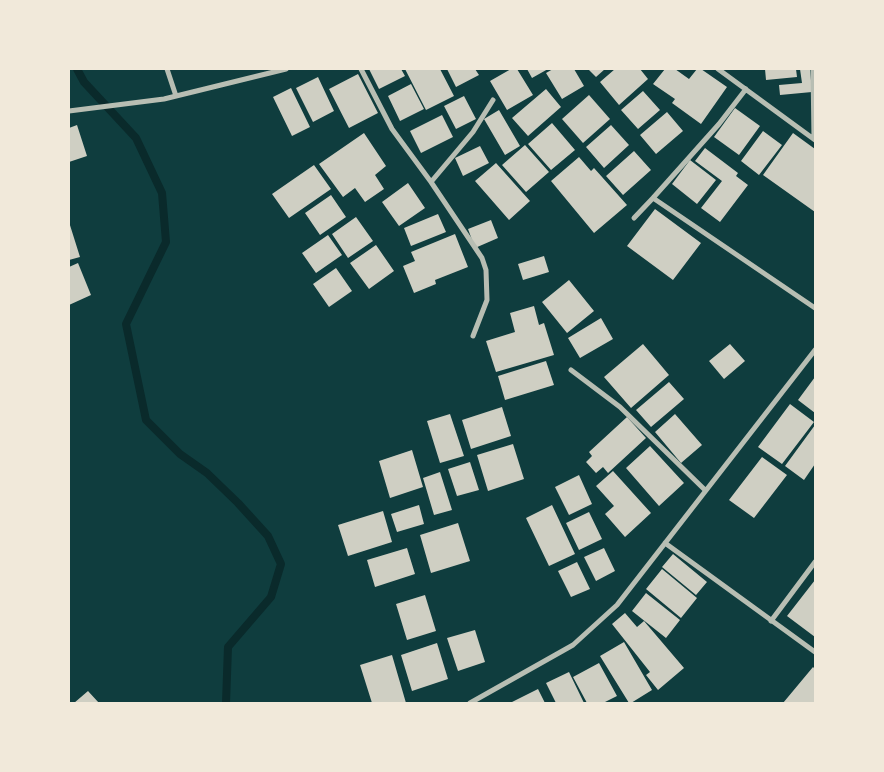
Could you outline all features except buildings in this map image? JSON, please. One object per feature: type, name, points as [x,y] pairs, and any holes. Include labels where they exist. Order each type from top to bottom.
[{"type":"street","points":[[167,69],[176,96]]},
{"type":"street","points":[[69,111],[164,99],[286,69]]},
{"type":"street","points":[[361,69],[392,128],[482,258],[486,270],[487,300],[473,336]]},
{"type":"street","points":[[718,69],[815,139]]},
{"type":"street","points":[[813,69],[815,139]]},
{"type":"street","points":[[634,218],[719,124],[746,89]]},
{"type":"street","points":[[431,182],[473,132],[493,100]]},
{"type":"street","points":[[653,198],[815,308]]},
{"type":"street","points":[[470,703],[573,645],[617,605],[815,350]]},
{"type":"street","points":[[571,370],[620,407],[705,490]]},
{"type":"street","points":[[665,543],[815,652]]},
{"type":"street","points":[[771,621],[815,562]]},
{"type":"waterway","points":[[77,69],[84,82],[136,138],[162,193],[166,242],[126,324],[146,420],[180,454],[207,473],[238,503],[268,536],[281,564],[271,597],[228,647],[226,703]]}]
